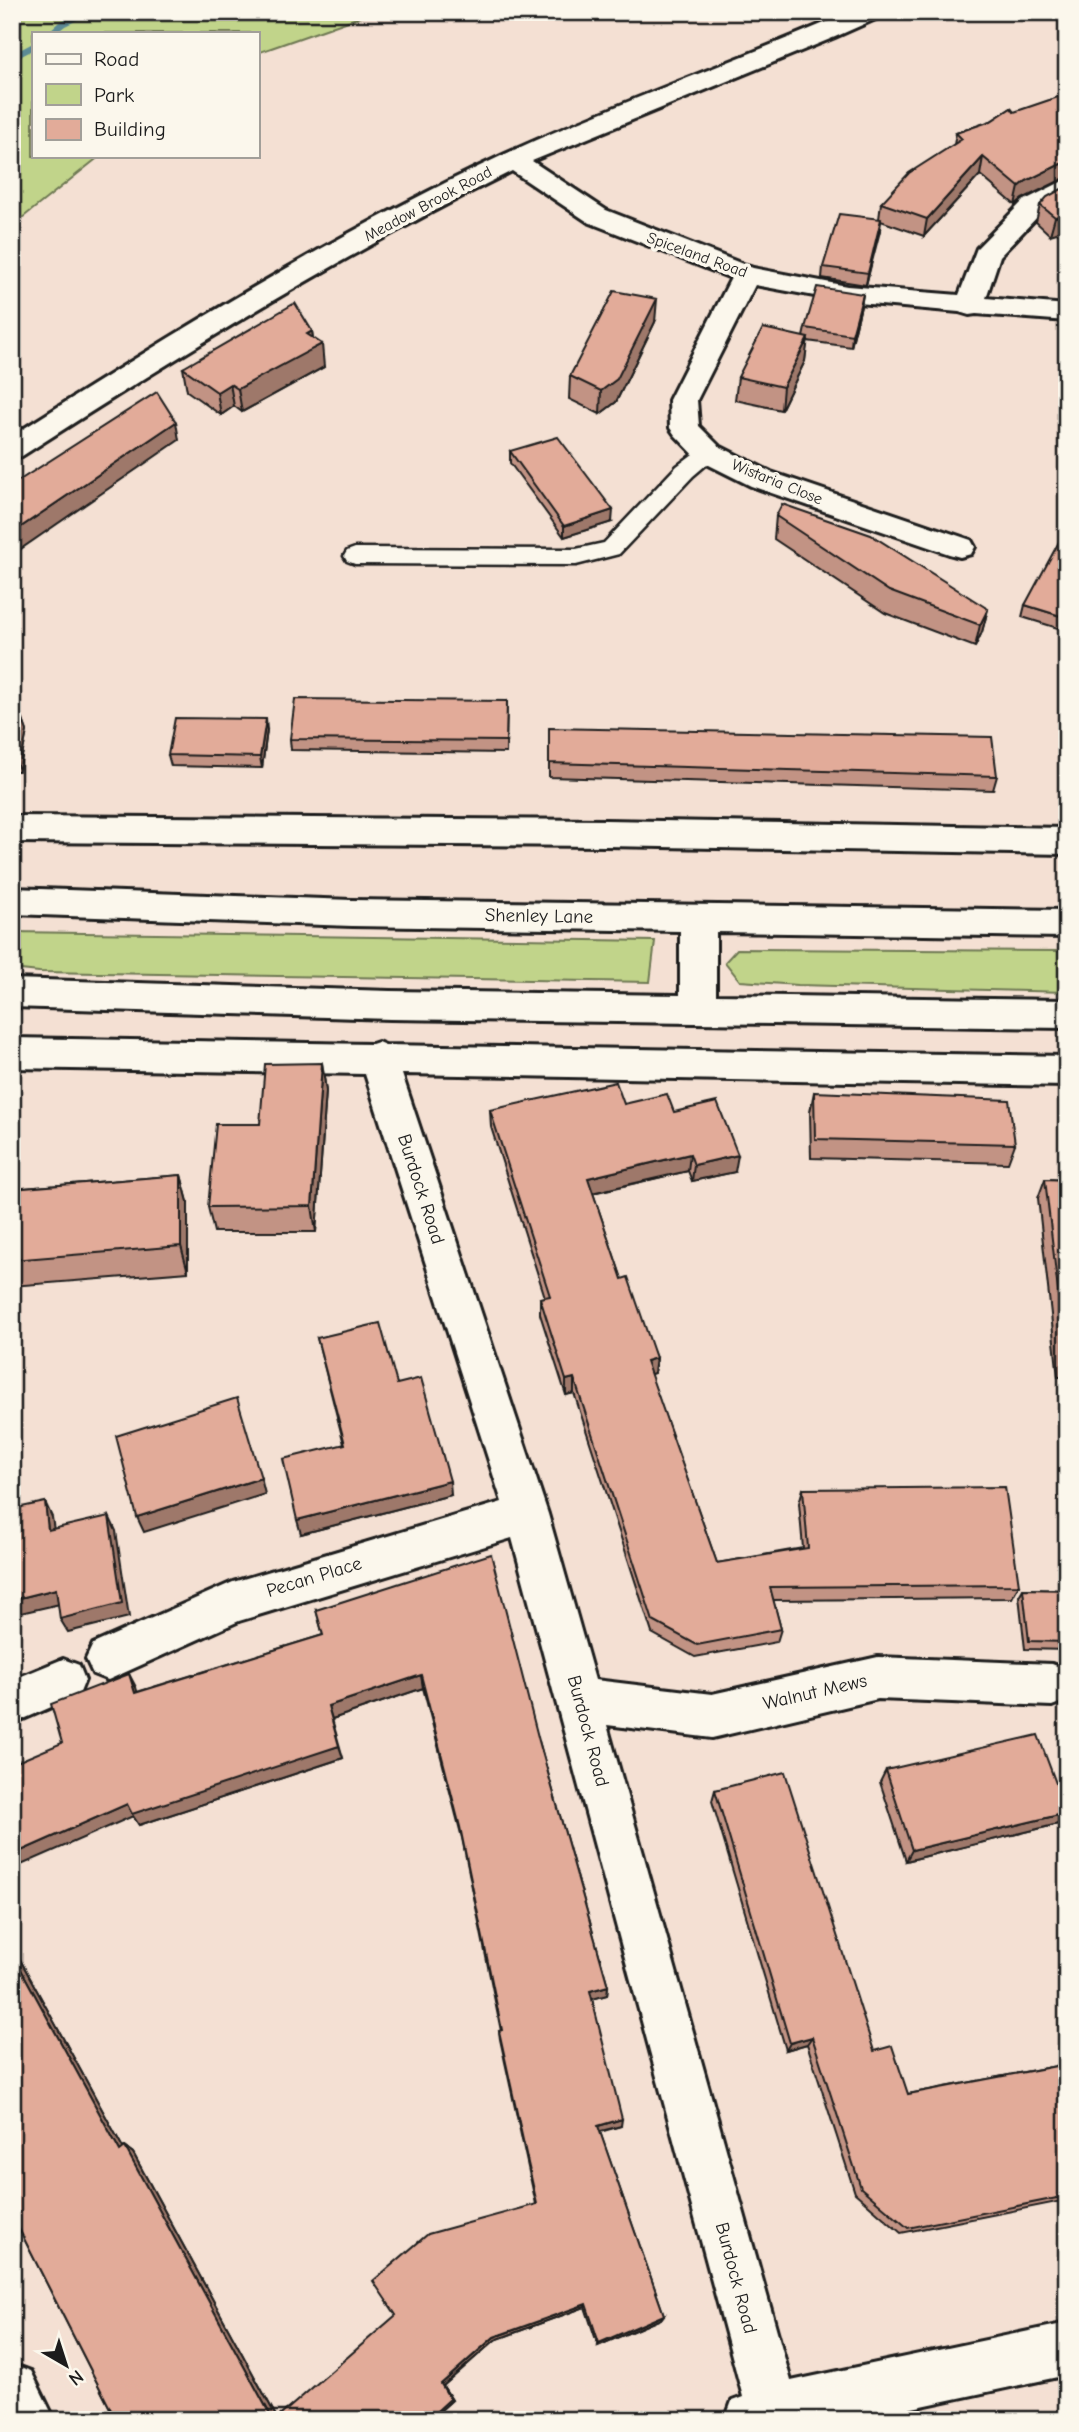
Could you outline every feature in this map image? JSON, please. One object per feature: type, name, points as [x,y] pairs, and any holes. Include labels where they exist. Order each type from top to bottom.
[{"type":"street","name":"Meadow Brook Road","points":[[12,449],[142,365],[280,284],[513,160],[665,94],[872,12]]},
{"type":"street","name":"Spiceland Road","points":[[513,160],[597,216],[746,275],[847,294],[969,307],[1067,313]]},
{"type":"street","points":[[969,307],[987,254],[1032,207],[1067,187]]},
{"type":"street","name":"Wistaria Close","points":[[746,275],[683,400],[685,428],[709,453],[761,479],[958,549]]},
{"type":"street","points":[[12,829],[592,833],[1067,841]]},
{"type":"street","name":"Shenley Lane","points":[[12,901],[352,913],[1067,923]]},
{"type":"street","points":[[698,918],[698,1010]]},
{"type":"street","points":[[12,993],[698,1010],[1067,1014]]},
{"type":"street","points":[[12,1053],[1067,1070]]},
{"type":"street","name":"Burdock Road","points":[[378,1057],[527,1514],[579,1699],[762,2416]]},
{"type":"street","name":"Pecan Place","points":[[108,1659],[233,1602],[527,1514]]},
{"type":"street","name":"Walnut Mews","points":[[579,1699],[712,1716],[878,1678],[1052,1685]]},
{"type":"street","points":[[12,1702],[63,1680]]},
{"type":"street","points":[[762,2416],[1067,2349]]},
{"type":"street","points":[[12,2390],[29,2420]]},
{"type":"lane","points":[[355,556],[576,558],[611,549],[685,471],[709,453]]},
{"type":"green space","points":[[12,12],[374,12],[259,52],[259,32],[32,32],[32,158],[97,158],[12,226]]},
{"type":"green space","points":[[12,932],[655,941],[650,982],[39,972],[12,969]]},
{"type":"green space","points":[[737,949],[1067,951],[1067,992],[740,981],[725,962]]},
{"type":"building","points":[[1067,94],[1067,161],[1019,187],[983,157],[927,219],[881,203],[909,173],[962,139],[956,133],[991,121],[1011,108],[1014,112]]},
{"type":"building","points":[[1067,186],[1067,214],[1055,217],[1040,205],[1047,197]]},
{"type":"building","points":[[839,214],[881,219],[868,273],[823,267]]},
{"type":"building","points":[[817,287],[863,294],[852,335],[805,328]]},
{"type":"building","points":[[614,291],[657,299],[617,379],[601,391],[570,376]]},
{"type":"building","points":[[295,303],[312,331],[307,334],[322,344],[238,389],[230,384],[217,392],[183,368]]},
{"type":"building","points":[[763,328],[808,338],[783,387],[738,377]]},
{"type":"building","points":[[157,392],[176,422],[12,533],[12,485]]},
{"type":"building","points":[[558,437],[613,510],[564,526],[510,451]]},
{"type":"building","points":[[782,504],[871,535],[988,609],[980,625],[889,591],[776,516]]},
{"type":"building","points":[[1067,527],[1067,613],[1064,617],[1025,605]]},
{"type":"building","points":[[295,699],[507,701],[506,741],[290,739]]},
{"type":"building","points":[[175,718],[266,719],[260,757],[168,755]]},
{"type":"building","points":[[12,720],[23,720],[16,760],[12,760]]},
{"type":"building","points":[[549,728],[992,737],[997,776],[549,763]]},
{"type":"building","points":[[322,1063],[312,1206],[208,1207],[216,1124],[260,1124],[265,1064]]},
{"type":"building","points":[[616,1082],[624,1104],[667,1094],[674,1112],[717,1102],[738,1155],[694,1165],[690,1154],[588,1178],[622,1279],[628,1277],[656,1358],[646,1361],[717,1563],[808,1548],[803,1489],[1005,1487],[1019,1585],[770,1587],[781,1629],[697,1645],[653,1621],[574,1378],[566,1380],[540,1298],[550,1296],[490,1110]]},
{"type":"building","points":[[814,1092],[1009,1100],[1015,1144],[815,1139]]},
{"type":"building","points":[[181,1175],[181,1246],[12,1260],[12,1189]]},
{"type":"building","points":[[1045,1179],[1067,1180],[1067,1360],[1066,1360]]},
{"type":"building","points":[[380,1323],[397,1384],[421,1378],[450,1481],[297,1520],[283,1459],[345,1444],[317,1338]]},
{"type":"building","points":[[237,1398],[261,1478],[137,1517],[116,1436]]},
{"type":"building","points":[[45,1502],[48,1530],[109,1516],[122,1603],[60,1619],[56,1589],[12,1600],[12,1509]]},
{"type":"building","points":[[491,1554],[539,1741],[608,1986],[590,1991],[622,2119],[598,2126],[664,2315],[599,2343],[586,2304],[494,2337],[441,2384],[450,2399],[427,2420],[275,2420],[396,2315],[373,2281],[428,2234],[537,2204],[499,2031],[502,2030],[460,1827],[421,1675],[328,1706],[339,1746],[132,1814],[127,1804],[12,1855],[12,1764],[62,1743],[51,1704],[129,1674],[135,1693],[323,1635],[316,1610]]},
{"type":"building","points":[[1023,1589],[1067,1590],[1067,1642],[1029,1641]]},
{"type":"building","points":[[1038,1735],[1067,1813],[912,1850],[886,1770]]},
{"type":"building","points":[[785,1772],[874,2051],[892,2046],[908,2094],[1067,2064],[1067,2196],[908,2228],[861,2188],[812,2037],[790,2043],[715,1790]]},
{"type":"building","points":[[12,1953],[120,2151],[125,2147],[273,2420],[116,2420],[12,2215]]},
{"type":"waterway","points":[[52,32],[62,24],[90,12]]},
{"type":"waterway","points":[[12,58],[32,47]]}]
